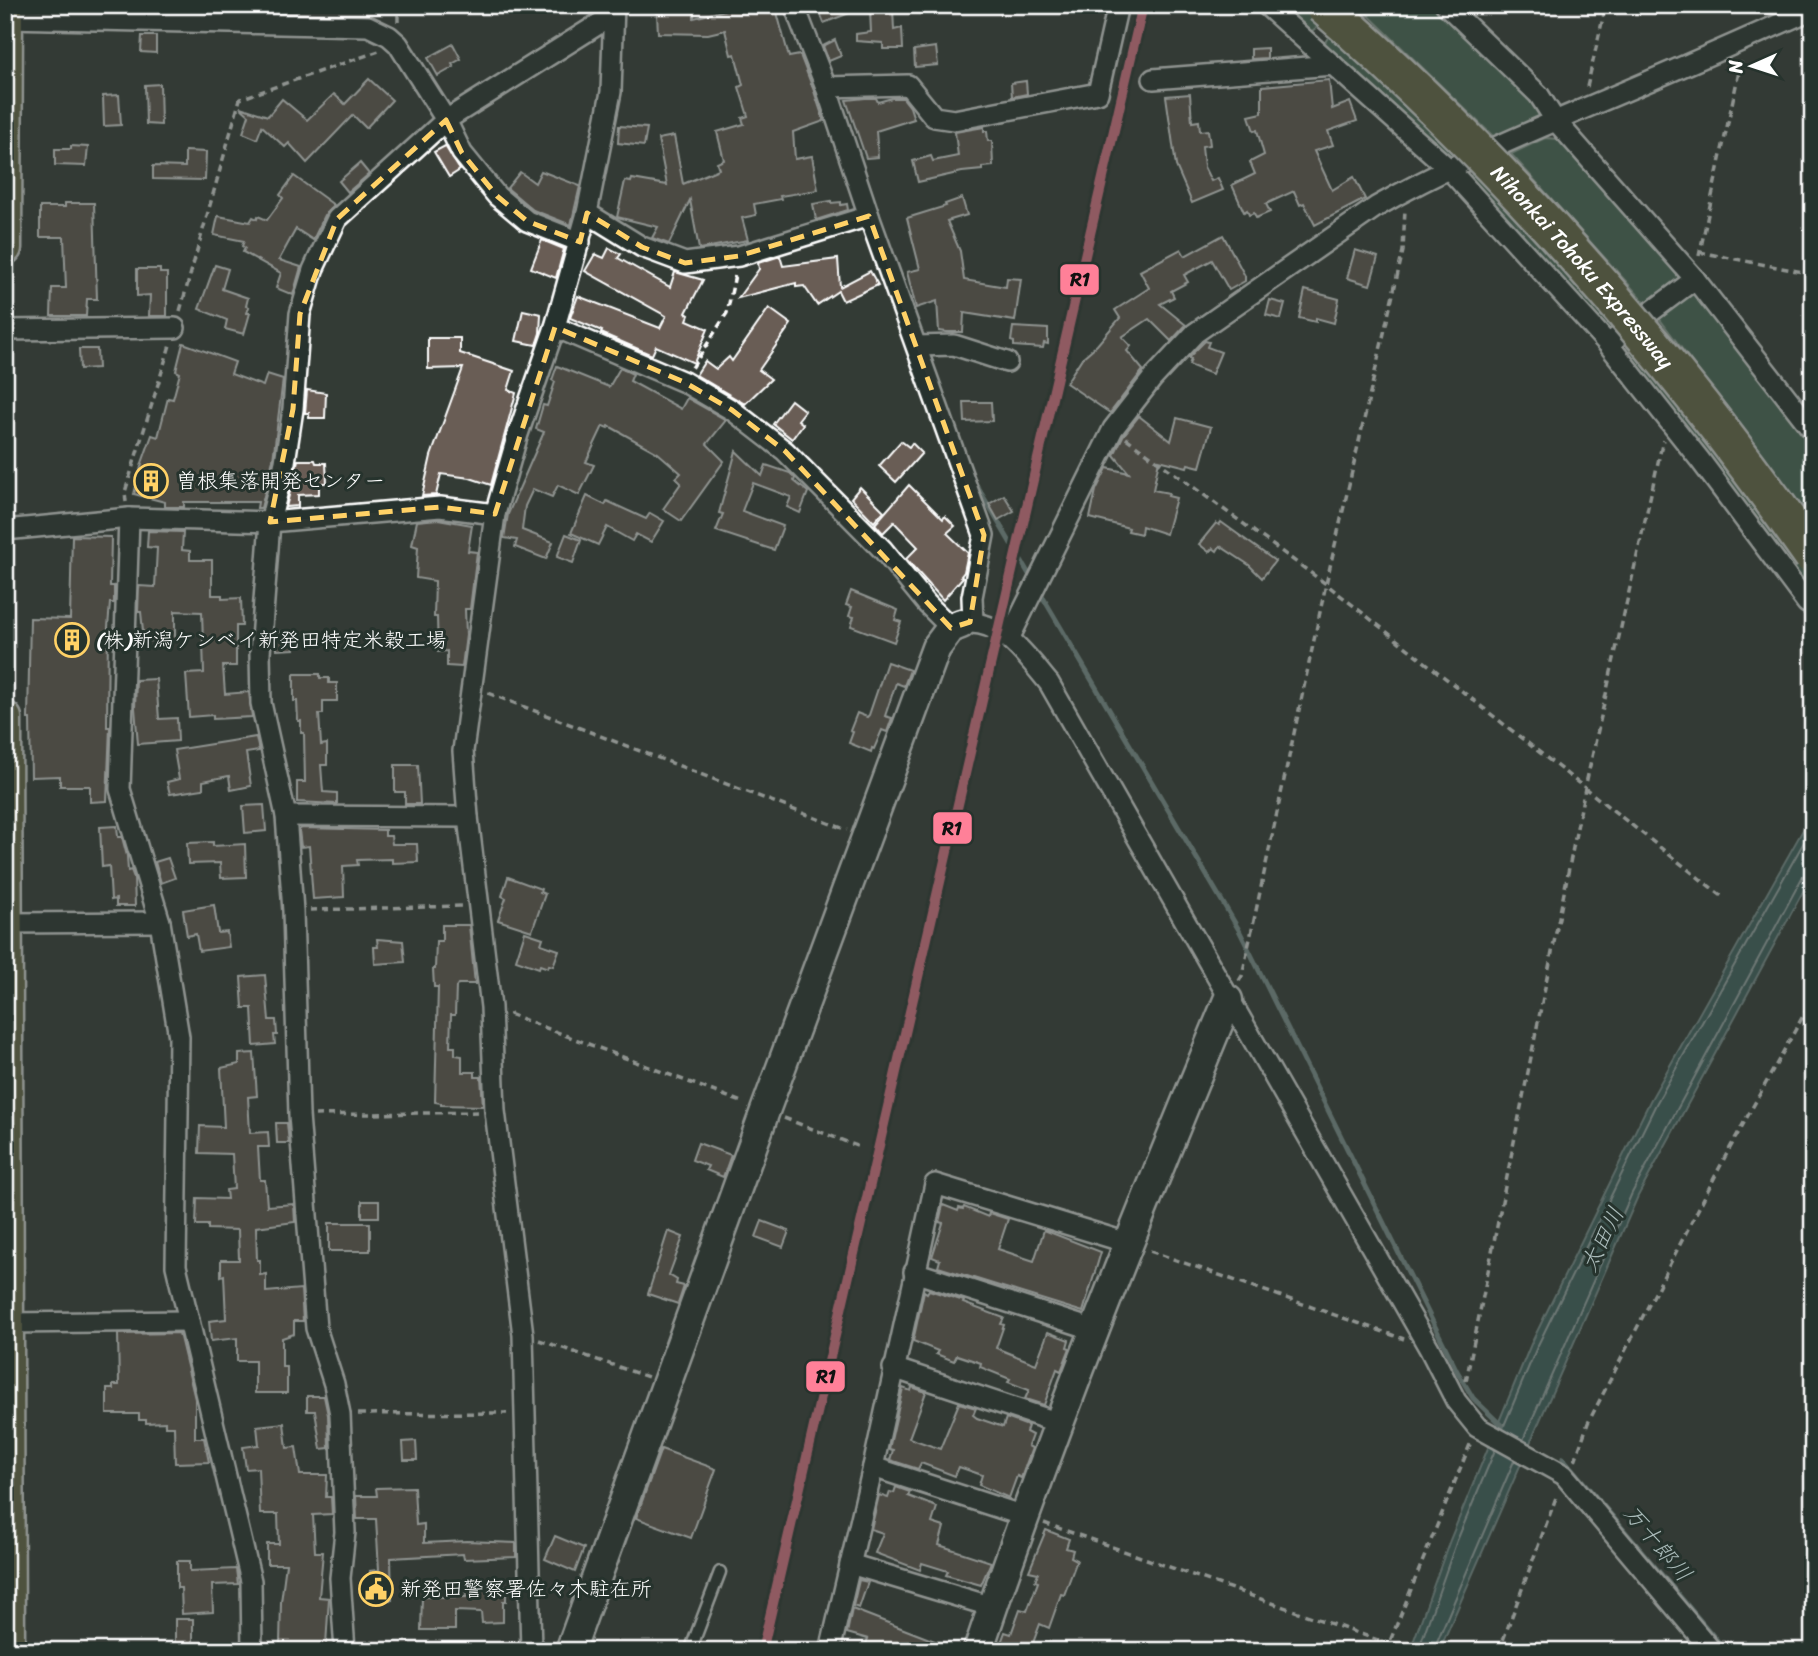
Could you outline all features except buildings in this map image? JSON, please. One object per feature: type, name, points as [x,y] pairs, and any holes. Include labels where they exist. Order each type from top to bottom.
[{"type":"highway","name":"Nihonkai Tohoku Expressway","points":[[1323,5],[1433,106],[1520,195],[1649,340],[1764,487],[1813,556]]},
{"type":"highway","name":"Nihonkai Tohoku Expressway","points":[[1344,5],[1429,84],[1525,180],[1622,287],[1700,381],[1813,533]]},
{"type":"main road","points":[[5,248],[6,5]]},
{"type":"main road","points":[[5,718],[8,1651]]},
{"type":"street","points":[[569,1651],[936,648],[962,625],[972,597],[984,535],[869,216],[826,87],[794,5]]},
{"type":"street","points":[[826,87],[908,85],[934,117],[954,120],[1098,93],[1118,5]]},
{"type":"street","points":[[1266,5],[1448,168],[1608,344],[1807,603]]},
{"type":"street","points":[[1446,5],[1539,95],[1555,120],[1695,279],[1813,431]]},
{"type":"street","points":[[1010,637],[1114,429],[1152,379],[1195,332],[1376,207],[1448,168],[1813,9]]},
{"type":"street","points":[[345,1651],[340,1578],[345,1532],[340,1415],[334,1384],[316,1328],[299,1115],[293,911],[286,816],[261,703],[260,653],[270,522],[285,463],[291,422],[300,314],[313,270],[337,219],[446,120],[613,10]]},
{"type":"street","points":[[531,1651],[523,1335],[495,1111],[491,1007],[468,817],[463,751],[495,514],[518,434],[555,327],[587,213],[611,92],[613,10]]},
{"type":"street","points":[[6,18],[368,26],[389,36],[398,44],[446,120],[462,153],[497,196],[527,221],[580,242]]},
{"type":"street","points":[[1153,79],[1333,65]]},
{"type":"street","points":[[587,213],[642,247],[685,263],[739,256],[869,216]]},
{"type":"street","points":[[1608,344],[1695,279]]},
{"type":"street","points":[[555,327],[684,382],[732,410],[785,451],[883,550],[927,604],[962,625],[1010,637],[1049,683],[1429,1348],[1456,1401],[1477,1427],[1564,1475],[1712,1651]]},
{"type":"street","points":[[5,330],[175,328]]},
{"type":"street","points":[[918,346],[954,345],[1007,362]]},
{"type":"street","points":[[5,530],[129,518],[270,522],[440,507],[495,514]]},
{"type":"street","points":[[129,518],[120,789],[160,922],[178,1037],[176,1266],[251,1581],[252,1651]]},
{"type":"street","points":[[286,816],[468,817]]},
{"type":"street","points":[[7,923],[160,922]]},
{"type":"street","points":[[978,1651],[1024,1516],[1128,1243],[1228,1000]]},
{"type":"street","points":[[830,1651],[935,1184],[1128,1243]]},
{"type":"street","points":[[914,1272],[1095,1330]]},
{"type":"street","points":[[7,1323],[189,1321]]},
{"type":"street","points":[[893,1368],[1059,1423]]},
{"type":"street","points":[[873,1467],[1024,1516]]},
{"type":"street","points":[[850,1564],[993,1607]]},
{"type":"lane","points":[[690,1651],[720,1572]]},
{"type":"path","points":[[129,518],[125,492],[240,99],[398,44],[398,5]]},
{"type":"path","points":[[1582,110],[1606,5]]},
{"type":"path","points":[[1695,279],[1746,39]]},
{"type":"path","points":[[1228,1000],[1242,976],[1326,584],[1403,251],[1406,190]]},
{"type":"path","points":[[1699,251],[1813,274]]},
{"type":"path","points":[[684,382],[727,313],[739,256]]},
{"type":"path","points":[[1456,1401],[1469,1375],[1584,788],[1661,442],[1673,428]]},
{"type":"path","points":[[1114,429],[1326,584],[1723,897]]},
{"type":"path","points":[[470,687],[865,837]]},
{"type":"path","points":[[293,911],[479,905]]},
{"type":"path","points":[[1499,1651],[1564,1475],[1574,1463],[1588,1423],[1712,1181],[1813,998]]},
{"type":"path","points":[[491,1007],[857,1146]]},
{"type":"path","points":[[299,1115],[495,1111]]},
{"type":"path","points":[[1128,1243],[1429,1348]]},
{"type":"path","points":[[523,1335],[666,1382]]},
{"type":"path","points":[[340,1415],[527,1412]]},
{"type":"path","points":[[1386,1651],[1477,1427]]},
{"type":"path","points":[[1024,1516],[1389,1644]]},
{"type":"highlighted area","points":[[446,120],[462,153],[497,196],[527,221],[580,242],[587,213],[642,247],[685,263],[739,256],[869,216],[984,535],[970,622],[951,628],[785,451],[732,410],[684,382],[555,327],[495,514],[440,507],[270,522],[293,409],[300,314],[337,219]]},
{"type":"green space","points":[[1274,5],[1313,5],[1329,18],[1308,34]]},
{"type":"green space","points":[[1358,5],[1436,5],[1528,99],[1540,119],[1498,141]]},
{"type":"green space","points":[[1335,26],[1471,153],[1448,162],[1336,59],[1324,44]]},
{"type":"green space","points":[[1545,138],[1560,139],[1683,271],[1680,282],[1650,308],[1511,154]]},
{"type":"green space","points":[[1483,166],[1627,325],[1614,334],[1465,180]]},
{"type":"green space","points":[[1699,290],[1813,439],[1813,524],[1659,318],[1685,294]]},
{"type":"green space","points":[[1636,338],[1813,569],[1813,599],[1625,350]]},
{"type":"water","name":"太田川","points":[[1813,812],[1813,873],[1638,1196],[1439,1651],[1410,1651],[1450,1540],[1531,1344],[1650,1101]]},
{"type":"waterway","points":[[974,481],[1033,581]]},
{"type":"waterway","points":[[1038,589],[1239,930],[1457,1371],[1473,1398],[1502,1426]]},
{"type":"waterway","name":"万十郎川","points":[[1563,1458],[1726,1651]]},
{"type":"transit line","name":"R1","points":[[762,1651],[1143,5]]},
{"type":"place","name":"曽根集落開発センター","points":[[151,481]]},
{"type":"place","name":"(株)新潟ケンベイ新発田特定米穀工場","points":[[72,640]]},
{"type":"place","name":"新発田警察署佐々木駐在所","points":[[376,1589]]}]
